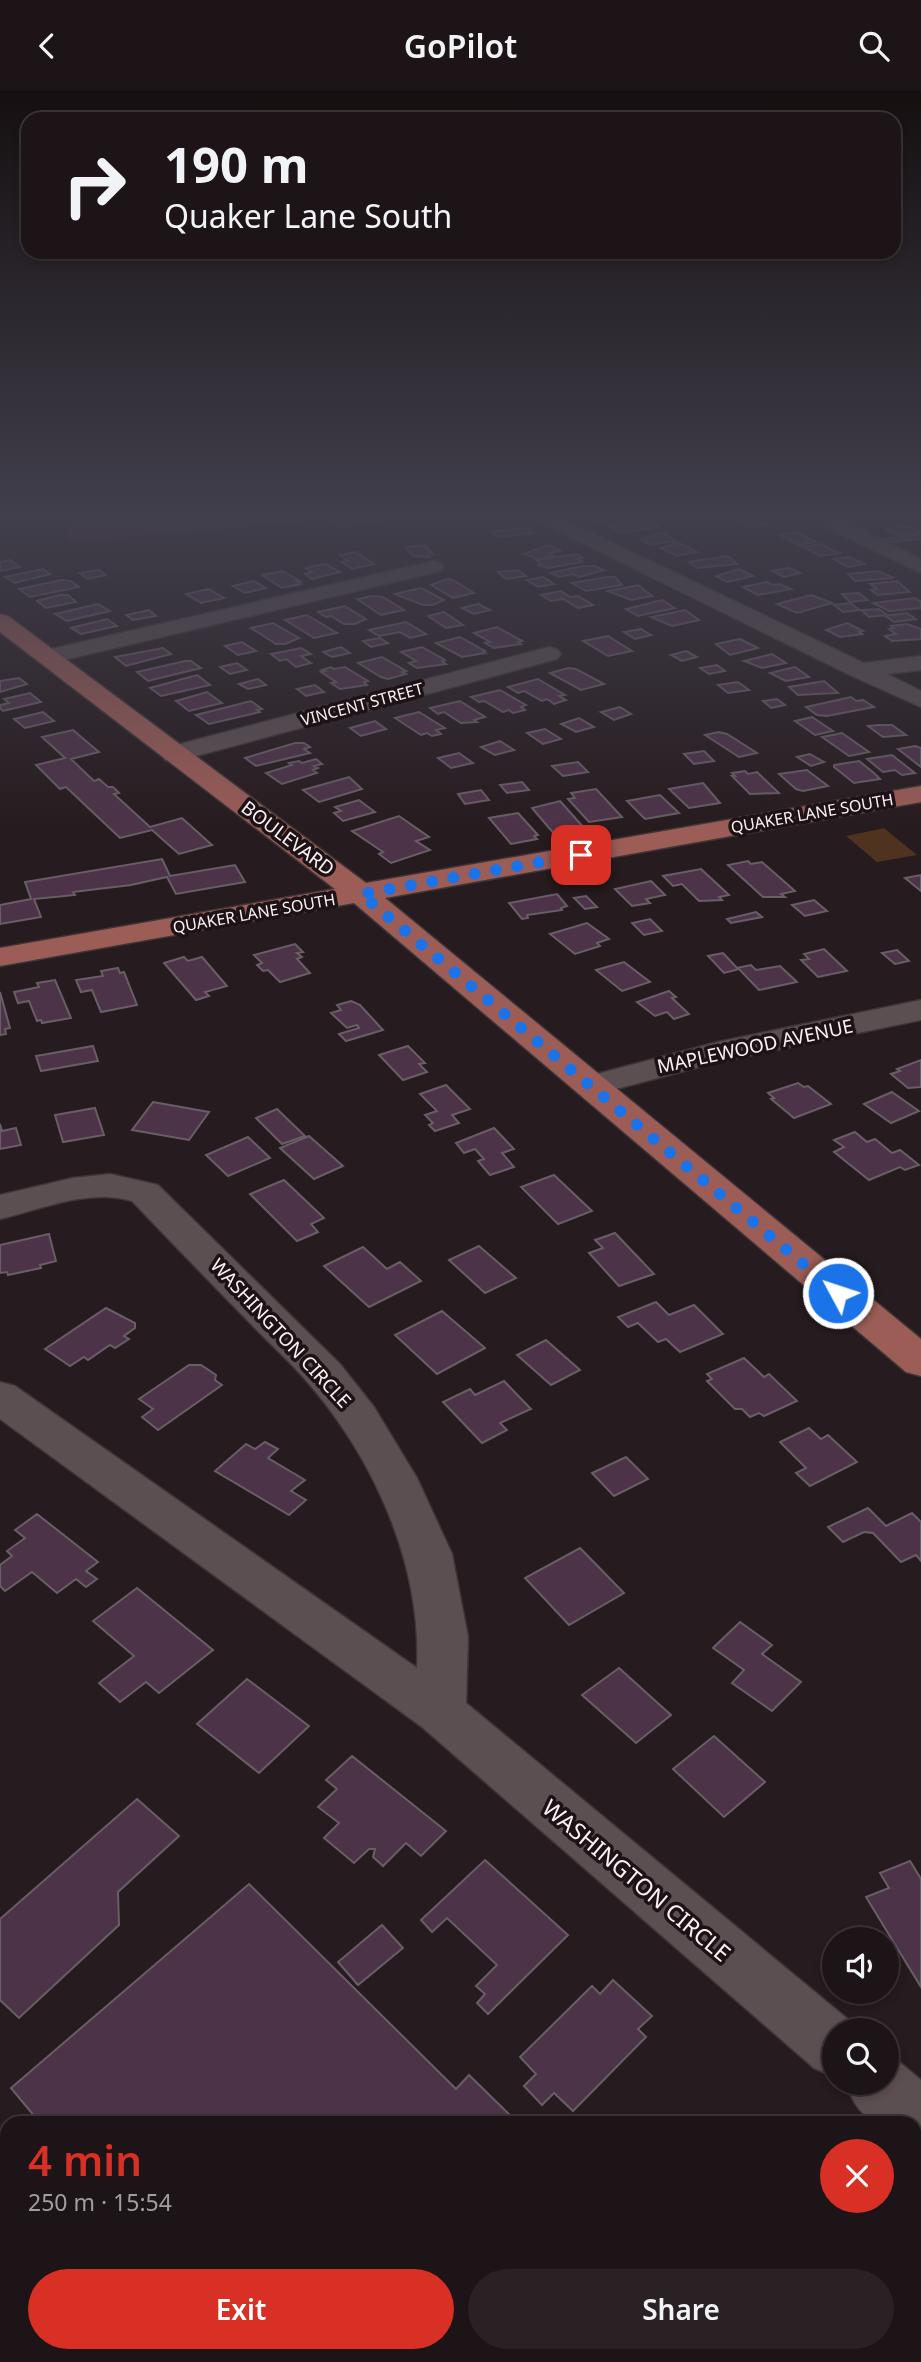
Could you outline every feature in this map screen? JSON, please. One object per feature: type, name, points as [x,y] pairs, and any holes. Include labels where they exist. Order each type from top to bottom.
[{"type":"main road","name":"BOULEVARD","points":[[1,622],[361,894],[921,1362]]},
{"type":"main road","name":"QUAKER LANE SOUTH","points":[[0,957],[921,794]]},
{"type":"street","points":[[47,657],[198,622]]},
{"type":"street","points":[[759,622],[921,700]]},
{"type":"street","name":"VINCENT STREET","points":[[174,754],[549,654]]},
{"type":"street","points":[[860,671],[921,663]]},
{"type":"street","name":"MAPLEWOOD AVENUE","points":[[590,1086],[718,1052],[921,1010]]},
{"type":"street","name":"WASHINGTON CIRCLE","points":[[0,1207],[99,1185],[131,1187],[145,1193],[325,1374],[359,1418],[394,1478],[428,1554],[443,1637],[440,1712]]},
{"type":"street","name":"WASHINGTON CIRCLE","points":[[0,1397],[440,1712],[822,2036]]},
{"type":"street","points":[[891,2095],[916,2116]]},
{"type":"shaded area","points":[[885,828],[917,855],[877,862],[846,836]]},
{"type":"building","points":[[95,622],[111,622],[117,626],[81,634],[71,628]]},
{"type":"building","points":[[288,622],[319,622],[337,633],[314,638]]},
{"type":"building","points":[[406,622],[426,634],[410,638],[400,632],[379,636],[369,630]]},
{"type":"building","points":[[437,622],[459,622],[463,625],[446,628]]},
{"type":"building","points":[[663,622],[690,622],[672,626]]},
{"type":"building","points":[[273,623],[299,638],[285,644],[276,644],[251,628]]},
{"type":"building","points":[[847,623],[863,631],[859,632],[862,634],[840,637],[826,630]]},
{"type":"building","points":[[907,624],[921,629],[921,639],[892,641],[885,636],[896,634],[889,629],[894,628],[891,626]]},
{"type":"building","points":[[497,627],[522,641],[518,642],[521,644],[494,648],[485,643],[490,642],[474,633]]},
{"type":"building","points":[[641,629],[651,635],[635,639],[624,632]]},
{"type":"building","points":[[608,636],[632,651],[608,656],[583,641]]},
{"type":"building","points":[[460,637],[485,653],[462,657],[436,643]]},
{"type":"building","points":[[380,638],[388,643],[371,647],[363,641]]},
{"type":"building","points":[[740,639],[758,648],[730,655],[716,644]]},
{"type":"building","points":[[242,642],[256,651],[238,655],[225,646]]},
{"type":"building","points":[[341,647],[350,653],[332,657],[323,652]]},
{"type":"building","points":[[422,647],[445,660],[442,661],[446,664],[417,668],[409,663],[416,661],[401,652]]},
{"type":"building","points":[[163,648],[171,654],[126,666],[115,657]]},
{"type":"building","points":[[301,648],[311,654],[301,656],[311,663],[296,667],[286,659],[280,661],[271,654]]},
{"type":"building","points":[[686,651],[697,657],[682,661],[671,655]]},
{"type":"building","points":[[772,654],[786,663],[762,668],[744,661]]},
{"type":"building","points":[[382,657],[406,671],[402,672],[406,674],[388,679],[358,663]]},
{"type":"building","points":[[191,661],[201,668],[148,681],[137,672]]},
{"type":"building","points":[[237,663],[247,670],[230,674],[220,667]]},
{"type":"building","points":[[717,665],[725,671],[709,674],[700,668]]},
{"type":"building","points":[[331,667],[345,667],[368,681],[364,682],[367,685],[340,689],[331,683],[336,682],[321,672]]},
{"type":"building","points":[[795,667],[809,677],[786,681],[770,673]]},
{"type":"building","points":[[568,668],[576,669],[604,684],[581,690],[550,673]]},
{"type":"building","points":[[197,675],[210,685],[161,696],[150,688]]},
{"type":"building","points":[[19,678],[27,684],[0,692],[0,681]]},
{"type":"building","points":[[258,679],[266,685],[248,689],[239,684]]},
{"type":"building","points":[[538,679],[565,695],[559,696],[566,700],[554,704],[547,699],[542,701],[524,691],[518,693],[508,687]]},
{"type":"building","points":[[824,681],[838,693],[798,695],[789,687]]},
{"type":"building","points":[[738,682],[749,690],[728,693],[718,685]]},
{"type":"building","points":[[315,685],[324,692],[306,696],[297,689]]},
{"type":"building","points":[[500,690],[526,705],[521,707],[525,710],[503,712],[471,697]]},
{"type":"building","points":[[207,692],[222,703],[189,711],[176,701]]},
{"type":"building","points":[[30,693],[41,702],[3,711],[0,708],[0,705],[9,703],[4,699]]},
{"type":"building","points":[[851,697],[874,707],[827,716],[817,715],[806,707]]},
{"type":"building","points":[[777,699],[785,705],[771,708],[763,701]]},
{"type":"building","points":[[251,701],[262,709],[257,710],[260,712],[209,724],[196,715]]},
{"type":"building","points":[[460,701],[485,717],[474,720],[477,722],[461,723],[444,712],[438,714],[430,708]]},
{"type":"building","points":[[620,707],[631,714],[614,720],[601,712]]},
{"type":"building","points":[[43,712],[54,721],[25,728],[14,719]]},
{"type":"building","points":[[419,712],[445,728],[436,730],[441,734],[421,735],[395,718]]},
{"type":"building","points":[[812,717],[833,731],[815,735],[795,721]]},
{"type":"building","points":[[579,718],[594,727],[576,732],[561,724]]},
{"type":"building","points":[[375,721],[386,729],[361,736],[350,728]]},
{"type":"building","points":[[892,725],[906,735],[883,737],[868,726]]},
{"type":"building","points":[[545,729],[561,739],[543,744],[527,733]]},
{"type":"building","points":[[73,730],[99,752],[71,759],[94,781],[99,779],[108,787],[113,787],[119,793],[114,794],[150,827],[182,818],[212,845],[179,854],[152,830],[120,838],[66,787],[60,789],[36,765],[65,758],[42,737]]},
{"type":"building","points":[[719,732],[727,734],[757,753],[739,757],[705,735]]},
{"type":"building","points":[[842,733],[869,752],[849,756],[822,737]]},
{"type":"building","points":[[500,741],[514,750],[495,755],[481,747]]},
{"type":"building","points":[[295,743],[304,743],[310,747],[304,749],[310,753],[256,766],[245,758]]},
{"type":"building","points":[[915,746],[921,748],[921,767],[898,749]]},
{"type":"building","points":[[704,751],[714,761],[694,764],[684,754]]},
{"type":"building","points":[[459,753],[473,763],[451,768],[438,758]]},
{"type":"building","points":[[810,754],[824,762],[811,766],[797,757]]},
{"type":"building","points":[[892,755],[915,773],[902,775],[895,770],[883,772],[867,759]]},
{"type":"building","points":[[316,759],[322,764],[314,766],[318,768],[313,770],[317,773],[282,784],[266,773],[292,765],[289,763]]},
{"type":"building","points":[[859,761],[880,779],[854,783],[834,767]]},
{"type":"building","points":[[578,762],[588,772],[563,776],[552,766]]},
{"type":"building","points":[[807,770],[828,786],[803,791],[796,789],[779,774]]},
{"type":"building","points":[[745,771],[748,774],[757,772],[779,793],[750,794],[732,776],[735,776],[732,773]]},
{"type":"building","points":[[349,777],[362,789],[319,802],[303,790]]},
{"type":"building","points":[[522,782],[529,790],[507,793],[500,785]]},
{"type":"building","points":[[703,783],[720,803],[689,808],[669,789]]},
{"type":"building","points":[[596,789],[622,817],[589,822],[568,799],[575,798],[571,793]]},
{"type":"building","points":[[481,790],[489,800],[465,804],[458,794]]},
{"type":"building","points":[[660,795],[679,813],[645,819],[627,801]]},
{"type":"building","points":[[359,800],[375,812],[343,821],[334,813],[341,811],[335,807]]},
{"type":"building","points":[[560,801],[586,830],[555,835],[532,808]]},
{"type":"building","points":[[518,813],[538,835],[534,836],[537,839],[511,844],[489,818]]},
{"type":"building","points":[[399,816],[429,837],[416,841],[430,850],[391,863],[379,854],[383,852],[352,831]]},
{"type":"building","points":[[162,859],[170,876],[235,865],[245,882],[176,894],[167,877],[131,885],[73,892],[75,895],[34,899],[41,917],[0,924],[0,905],[31,899],[25,882]]},
{"type":"building","points":[[748,861],[751,864],[762,862],[795,891],[781,894],[785,897],[763,897],[728,865]]},
{"type":"building","points":[[701,869],[729,895],[719,897],[722,900],[699,901],[682,884],[673,886],[663,876]]},
{"type":"building","points":[[921,875],[921,891],[905,878]]},
{"type":"building","points":[[651,881],[665,895],[646,899],[650,903],[632,906],[615,889]]},
{"type":"building","points":[[557,894],[567,906],[561,908],[562,910],[527,915],[528,918],[522,919],[509,903]]},
{"type":"building","points":[[586,896],[597,907],[585,909],[574,898]]},
{"type":"building","points":[[814,900],[827,911],[805,916],[792,905]]},
{"type":"building","points":[[756,912],[762,917],[731,923],[727,919]]},
{"type":"building","points":[[650,919],[662,931],[644,935],[632,923]]},
{"type":"building","points":[[587,923],[609,939],[597,943],[600,946],[575,954],[550,934]]},
{"type":"building","points":[[295,944],[303,952],[297,953],[302,957],[297,959],[310,973],[280,982],[268,970],[263,971],[257,965],[262,963],[254,955]]},
{"type":"building","points":[[824,949],[847,971],[818,977],[801,960],[809,959],[804,954]]},
{"type":"building","points":[[897,950],[909,961],[895,964],[882,953]]},
{"type":"building","points":[[723,953],[737,968],[751,965],[756,970],[780,966],[797,982],[759,990],[739,969],[724,973],[708,956]]},
{"type":"building","points":[[184,957],[188,961],[202,957],[227,986],[205,992],[209,996],[196,1000],[164,963]]},
{"type":"building","points":[[624,962],[650,982],[622,991],[596,970]]},
{"type":"building","points":[[118,968],[120,973],[124,972],[137,1005],[101,1012],[92,990],[81,992],[76,980],[103,976],[101,971]]},
{"type":"building","points":[[55,980],[71,1018],[42,1023],[41,1020],[37,1021],[29,1001],[18,1003],[14,992],[39,987],[37,983]]},
{"type":"building","points":[[669,991],[676,997],[672,998],[689,1014],[674,1019],[667,1012],[655,1016],[637,1002]]},
{"type":"building","points":[[0,992],[10,1028],[5,1029],[6,1034],[0,1035]]},
{"type":"building","points":[[351,1001],[360,1005],[383,1030],[346,1041],[339,1034],[359,1028],[357,1025],[347,1028],[331,1013],[341,1010],[337,1005]]},
{"type":"building","points":[[93,1046],[98,1061],[41,1071],[36,1056]]},
{"type":"building","points":[[408,1046],[425,1063],[419,1064],[427,1072],[403,1080],[379,1055]]},
{"type":"building","points":[[921,1060],[921,1087],[908,1088],[891,1074],[900,1071],[897,1069]]},
{"type":"building","points":[[798,1083],[804,1087],[808,1086],[831,1104],[794,1118],[771,1099],[774,1098],[768,1093]]},
{"type":"building","points":[[446,1085],[470,1109],[452,1115],[459,1123],[435,1131],[429,1125],[433,1123],[425,1115],[437,1111],[420,1094]]},
{"type":"building","points":[[892,1092],[919,1111],[891,1123],[864,1104]]},
{"type":"building","points":[[153,1102],[209,1112],[189,1140],[132,1130]]},
{"type":"building","points":[[95,1108],[104,1135],[63,1142],[55,1115]]},
{"type":"building","points":[[277,1109],[305,1136],[282,1144],[256,1118]]},
{"type":"building","points":[[0,1124],[2,1131],[16,1128],[21,1145],[0,1149]]},
{"type":"building","points":[[494,1128],[514,1149],[502,1153],[514,1167],[490,1175],[478,1161],[484,1159],[475,1149],[464,1153],[456,1143]]},
{"type":"building","points":[[855,1132],[867,1142],[875,1139],[892,1153],[900,1150],[919,1165],[905,1170],[900,1167],[869,1180],[834,1152],[844,1147],[834,1140]]},
{"type":"building","points":[[309,1136],[343,1166],[314,1179],[280,1148]]},
{"type":"building","points":[[248,1137],[270,1158],[228,1176],[206,1155]]},
{"type":"building","points":[[554,1175],[592,1211],[558,1224],[521,1187]]},
{"type":"building","points":[[284,1180],[324,1218],[311,1224],[318,1232],[297,1241],[250,1194]]},
{"type":"building","points":[[615,1233],[654,1274],[619,1286],[589,1253],[603,1248],[595,1240]]},
{"type":"building","points":[[49,1234],[56,1261],[40,1265],[41,1268],[8,1275],[7,1272],[0,1273],[0,1245]]},
{"type":"building","points":[[479,1246],[516,1278],[485,1293],[449,1260]]},
{"type":"building","points":[[363,1247],[387,1269],[400,1262],[421,1281],[369,1307],[324,1266]]},
{"type":"building","points":[[656,1302],[669,1315],[694,1305],[723,1334],[680,1352],[666,1339],[658,1342],[638,1323],[628,1327],[618,1317]]},
{"type":"building","points":[[106,1308],[135,1323],[135,1328],[124,1336],[129,1339],[115,1348],[110,1345],[88,1360],[84,1357],[70,1366],[45,1349]]},
{"type":"building","points":[[442,1311],[485,1348],[437,1374],[395,1335]]},
{"type":"building","points":[[546,1340],[580,1370],[551,1385],[517,1355]]},
{"type":"building","points":[[744,1358],[764,1377],[769,1374],[797,1401],[764,1416],[759,1413],[750,1417],[742,1409],[735,1409],[707,1381],[712,1379],[707,1374]]},
{"type":"building","points":[[189,1365],[201,1365],[216,1375],[215,1380],[222,1385],[158,1430],[142,1417],[153,1409],[139,1399]]},
{"type":"building","points":[[504,1381],[531,1409],[500,1423],[507,1430],[482,1443],[443,1402],[470,1389],[475,1395]]},
{"type":"building","points":[[809,1428],[821,1439],[828,1435],[857,1462],[810,1486],[796,1473],[806,1468],[780,1442]]},
{"type":"building","points":[[265,1442],[278,1449],[268,1458],[305,1480],[291,1491],[306,1500],[289,1515],[215,1471],[246,1444],[255,1449]]},
{"type":"building","points":[[626,1457],[648,1479],[614,1496],[592,1473]]},
{"type":"building","points":[[868,1508],[886,1526],[912,1513],[921,1522],[921,1561],[916,1555],[901,1562],[873,1533],[864,1532],[843,1542],[828,1527]]},
{"type":"building","points":[[37,1514],[98,1562],[86,1571],[97,1579],[86,1587],[76,1579],[57,1593],[32,1572],[5,1591],[0,1586],[0,1565],[12,1556],[7,1551],[25,1538],[15,1530]]},
{"type":"building","points":[[580,1548],[624,1593],[569,1625],[525,1578]]},
{"type":"building","points":[[137,1588],[213,1650],[159,1693],[146,1682],[120,1702],[99,1683],[134,1656],[93,1621]]},
{"type":"building","points":[[740,1622],[772,1645],[762,1654],[801,1682],[772,1711],[732,1683],[744,1670],[713,1648]]},
{"type":"building","points":[[619,1668],[671,1715],[636,1743],[582,1695]]},
{"type":"building","points":[[247,1679],[309,1726],[259,1773],[197,1724]]},
{"type":"building","points":[[714,1736],[765,1782],[724,1817],[673,1769]]},
{"type":"building","points":[[352,1756],[446,1831],[421,1856],[406,1843],[383,1866],[373,1857],[375,1849],[369,1849],[354,1863],[324,1838],[339,1823],[318,1807],[337,1789],[326,1780]]},
{"type":"building","points":[[137,1799],[179,1836],[118,1892],[119,1925],[19,2018],[0,2000],[0,1919]]},
{"type":"building","points":[[485,1860],[568,1935],[488,2014],[477,2003],[485,1994],[476,1986],[497,1965],[447,1918],[432,1932],[421,1920]]},
{"type":"building","points":[[910,1861],[921,1879],[921,1987],[899,1951],[899,1927],[884,1927],[866,1897],[889,1888],[880,1873]]},
{"type":"building","points":[[249,1884],[456,2089],[469,2075],[511,2116],[34,2116],[11,2088]]},
{"type":"building","points":[[382,1925],[403,1948],[358,1985],[338,1962]]},
{"type":"building","points":[[613,1980],[652,2016],[638,2029],[646,2037],[573,2111],[554,2093],[542,2105],[524,2086],[536,2074],[520,2057],[592,1986],[600,1994]]},
{"type":"route","points":[[581,855],[361,894],[838,1293]]}]
